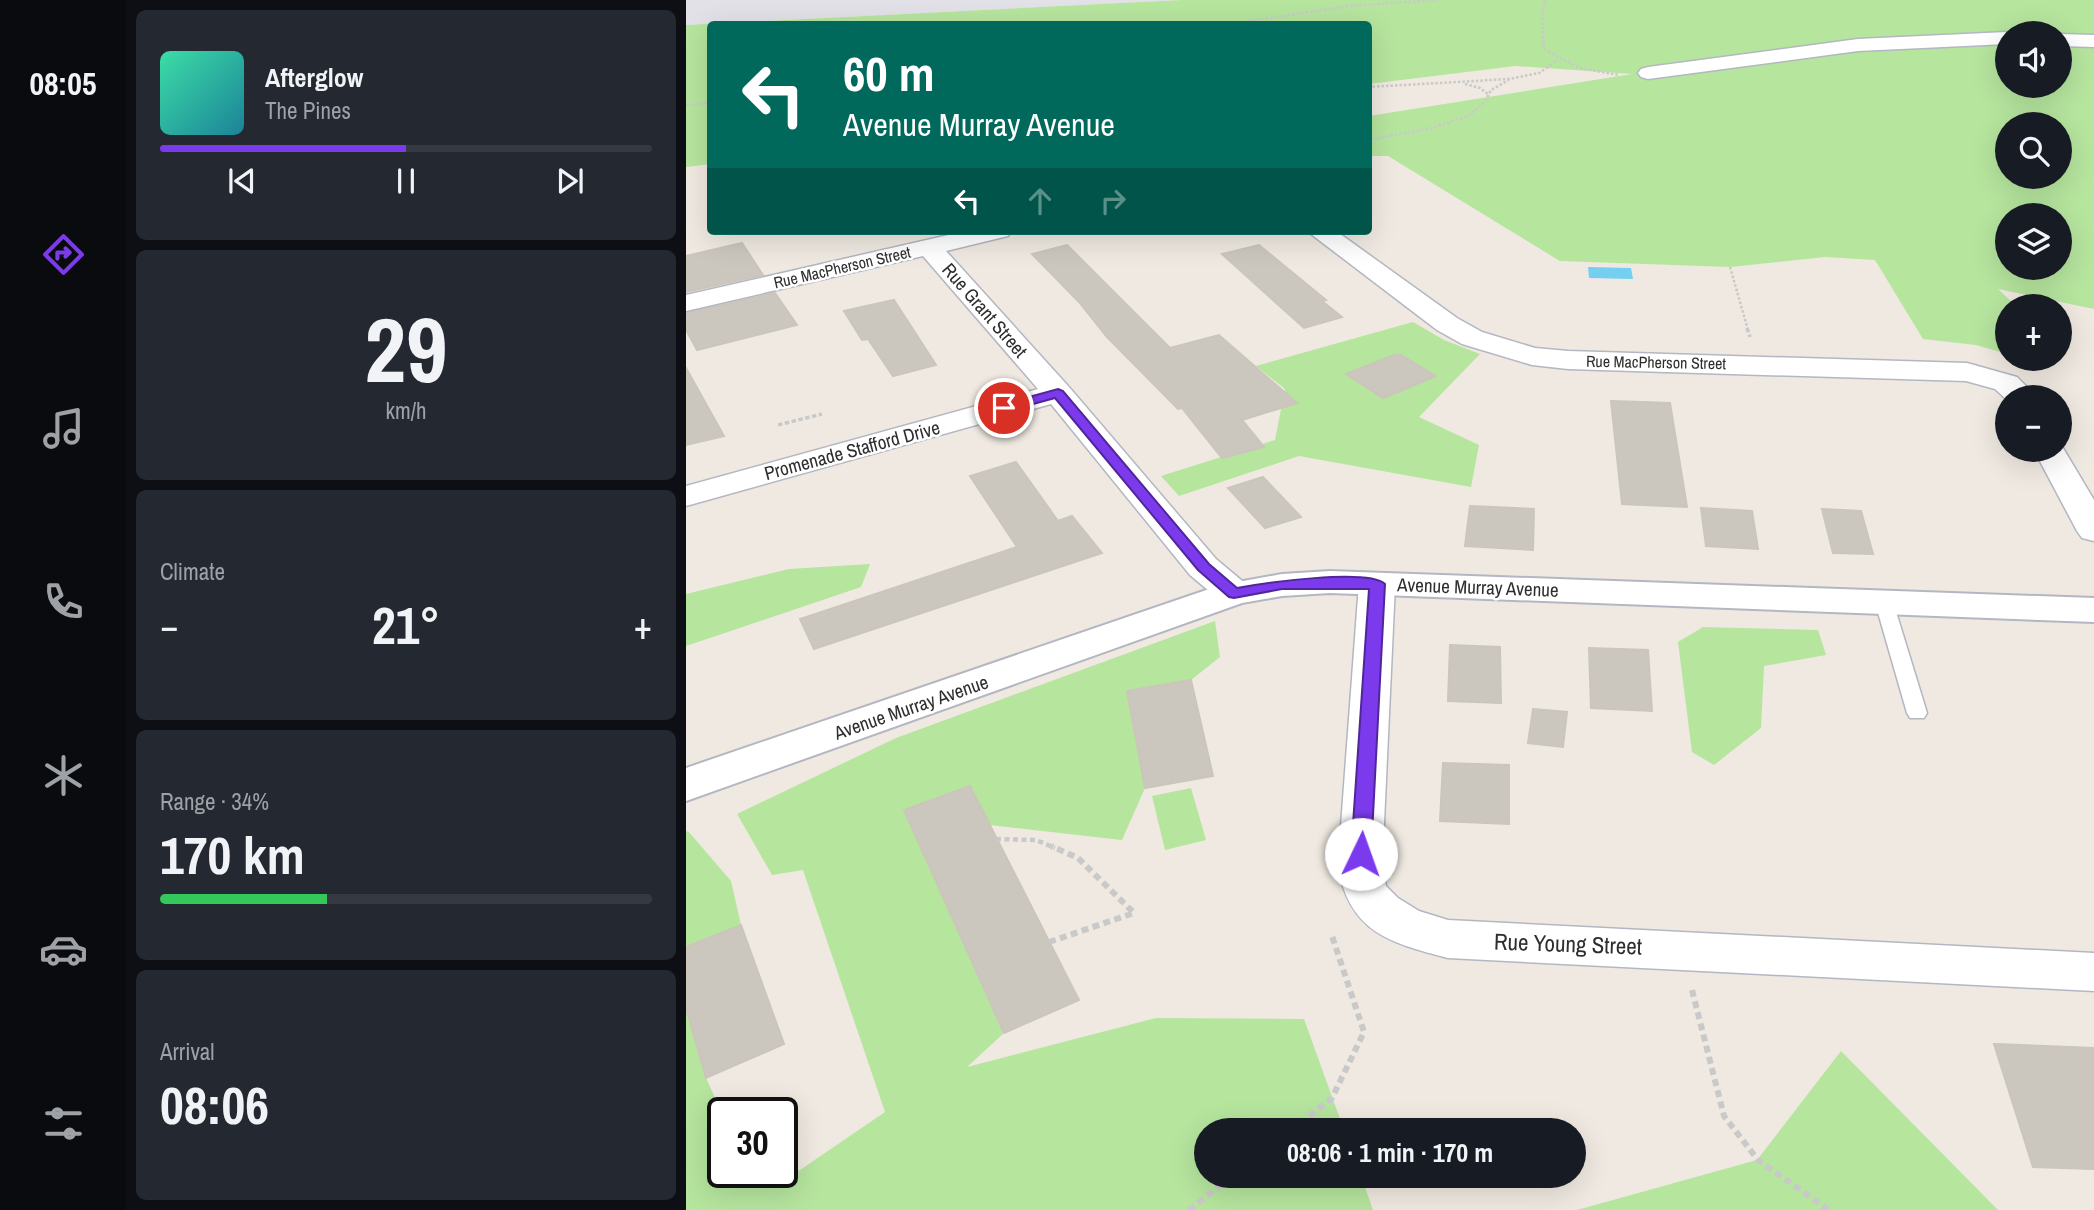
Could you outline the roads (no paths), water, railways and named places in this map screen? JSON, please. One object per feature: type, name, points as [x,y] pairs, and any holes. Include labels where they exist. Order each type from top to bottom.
[{"type":"street","points":[[1648,72],[1858,45],[1995,39]]},
{"type":"street","points":[[2072,40],[2094,41]]},
{"type":"street","name":"Rue MacPherson Street","points":[[686,303],[982,235]]},
{"type":"street","name":"Rue MacPherson Street","points":[[1325,235],[1447,324],[1472,338],[1532,356],[1568,360],[1967,372],[2008,385]]},
{"type":"street","name":"Rue Grant Street","points":[[929,247],[1058,393],[1203,567],[1234,593]]},
{"type":"street","name":"Promenade Stafford Drive","points":[[686,496],[1058,393]]},
{"type":"street","points":[[2057,462],[2094,531]]},
{"type":"street","name":"Avenue Murray Avenue","points":[[686,785],[1234,593],[1282,585],[1330,582],[2094,610]]},
{"type":"street","name":"Rue Young Street","points":[[1377,584],[1360,866],[1366,892],[1378,908],[1399,922],[1421,932],[1448,939],[2094,972]]},
{"type":"lane","points":[[1884,603],[1917,713]]},
{"type":"water","points":[[1588,267],[1631,268],[1633,279],[1589,278]]}]
